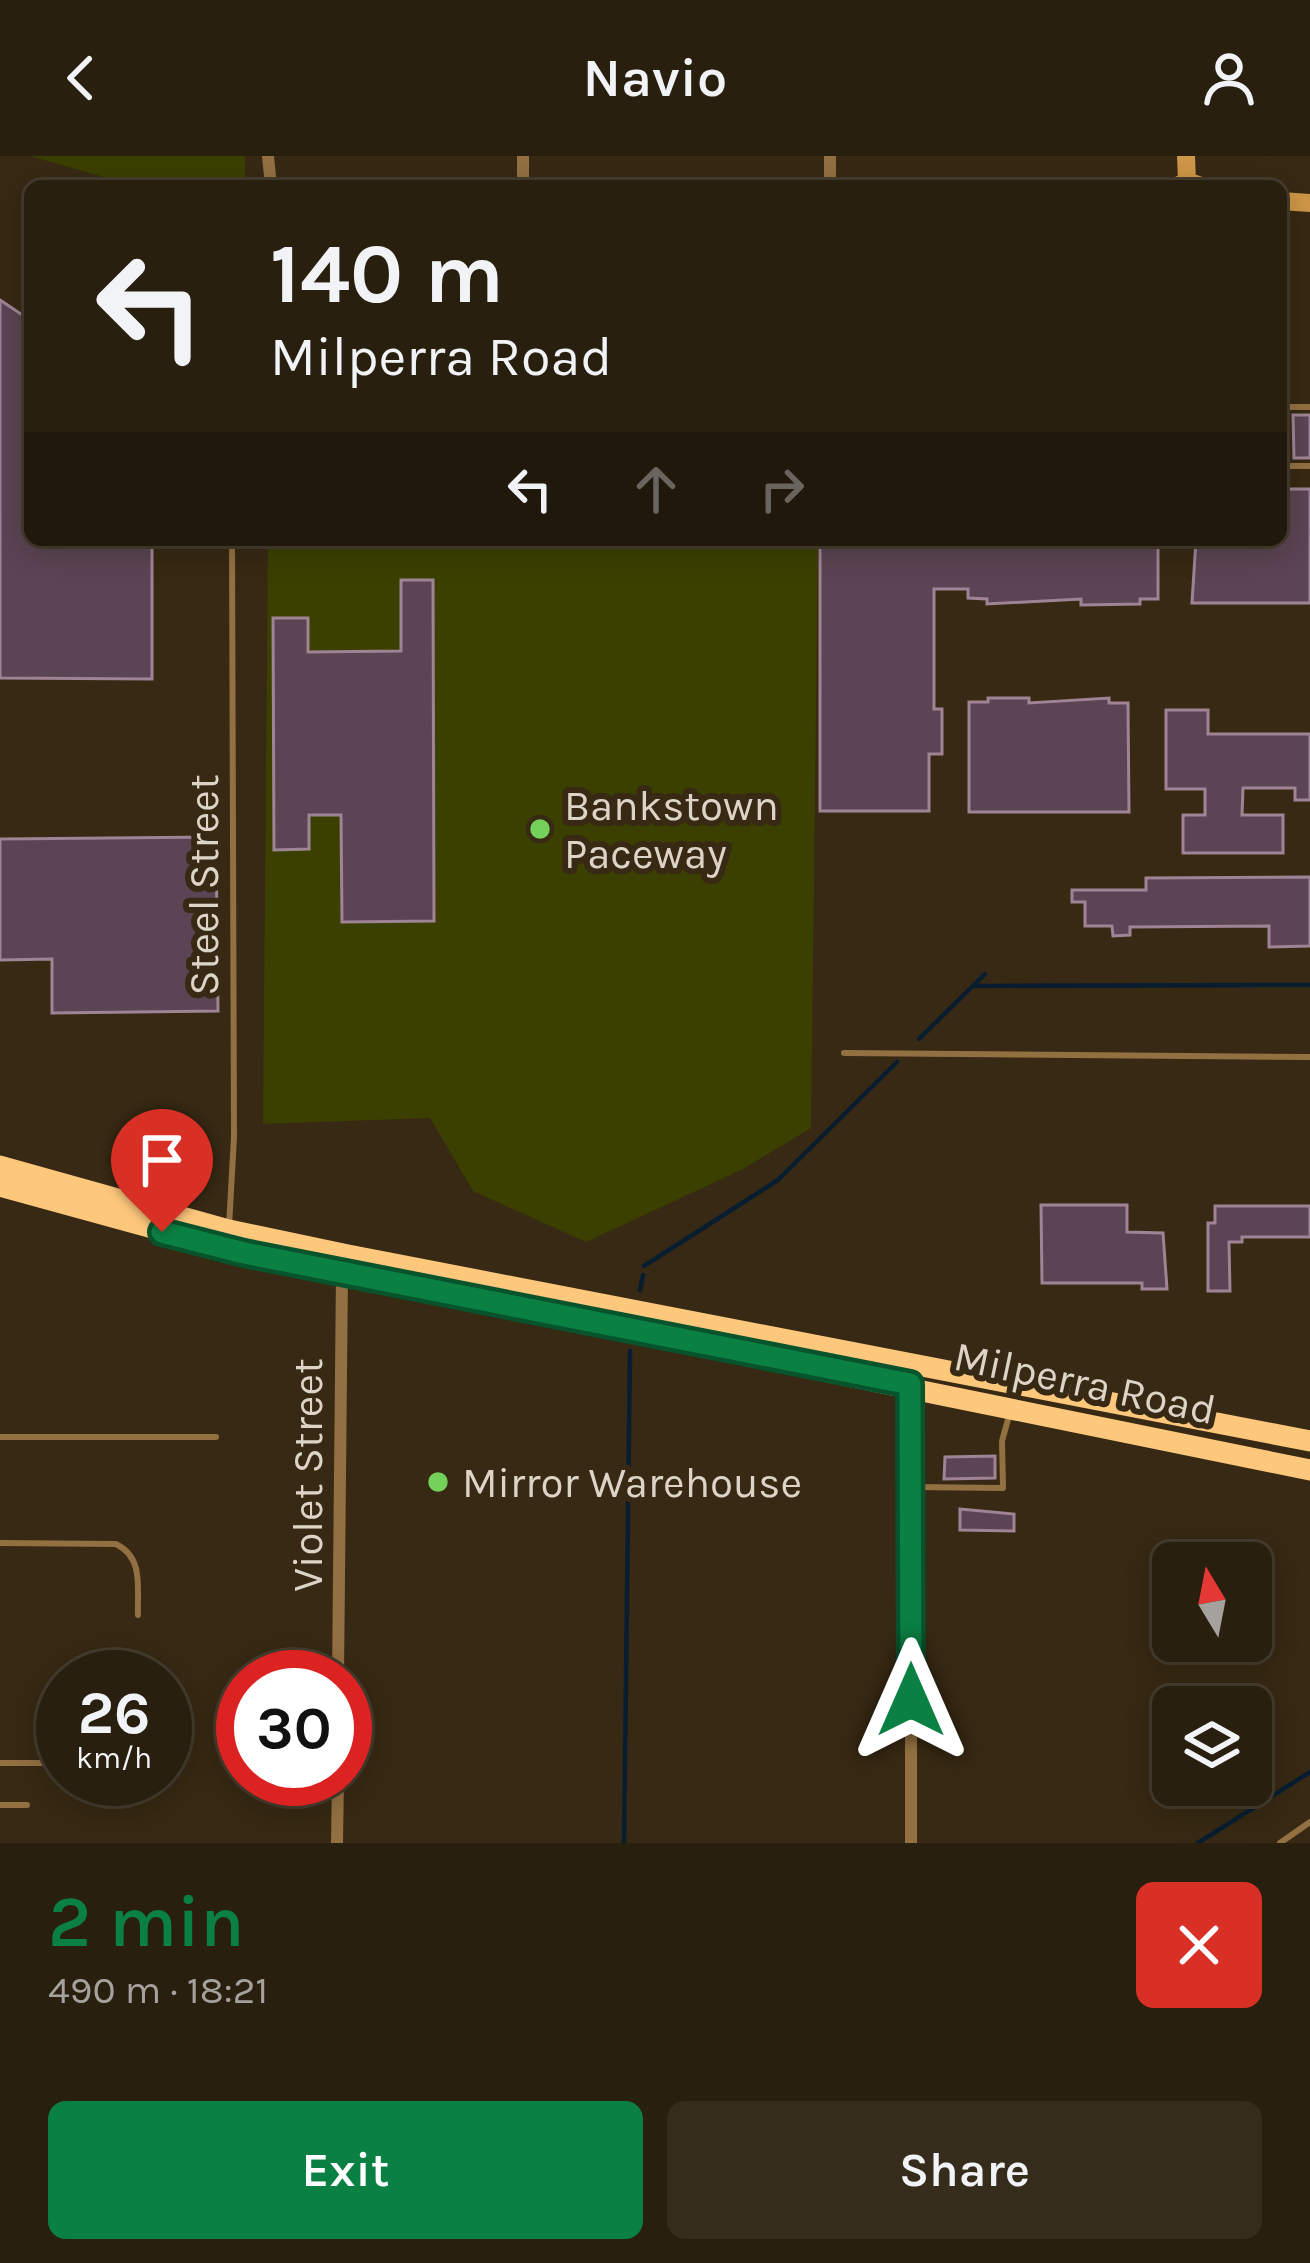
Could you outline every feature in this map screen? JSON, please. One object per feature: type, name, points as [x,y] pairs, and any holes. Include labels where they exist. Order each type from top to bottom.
[{"type":"highway","name":"Milperra Road","points":[[0,1166],[229,1230],[1299,1439]]},
{"type":"highway","name":"Milperra Road","points":[[0,1186],[244,1253],[910,1384],[1310,1470]]},
{"type":"highway","points":[[1299,1439],[1310,1423]]},
{"type":"street","name":"Violet Street","points":[[338,1650],[342,1273]]},
{"type":"street","points":[[910,1384],[911,1843]]},
{"type":"street","points":[[337,1843],[338,1806]]},
{"type":"lane","name":"Steel Street","points":[[229,1230],[234,1137],[232,546]]},
{"type":"lane","points":[[844,1053],[1310,1057]]},
{"type":"lane","points":[[910,1487],[1003,1488],[1002,1441],[1012,1406]]},
{"type":"lane","points":[[0,1437],[216,1437]]},
{"type":"lane","points":[[0,1544],[116,1544],[130,1551],[137,1563],[138,1615]]},
{"type":"lane","points":[[0,1763],[36,1763]]},
{"type":"lane","points":[[0,1805],[28,1805]]},
{"type":"lane","points":[[1280,1843],[1310,1822]]},
{"type":"green space","points":[[30,156],[245,156],[245,180],[114,180]]},
{"type":"green space","name":"Bankstown Paceway","points":[[268,546],[818,546],[811,1128],[741,1170],[586,1242],[473,1191],[430,1118],[263,1124]]},
{"type":"building","points":[[0,300],[24,316],[24,546],[152,546],[152,679],[0,678]]},
{"type":"building","points":[[1293,415],[1310,415],[1310,458],[1294,458]]},
{"type":"building","points":[[1287,489],[1310,489],[1310,603],[1192,603],[1196,546],[1287,546]]},
{"type":"building","points":[[820,546],[1158,546],[1158,599],[1140,599],[1140,604],[1081,605],[1081,599],[987,604],[987,599],[968,598],[968,589],[934,589],[934,709],[942,709],[942,754],[929,754],[929,811],[820,811]]},
{"type":"building","points":[[401,580],[433,580],[434,921],[342,922],[341,815],[309,815],[309,849],[274,850],[273,618],[308,618],[308,652],[401,651]]},
{"type":"building","points":[[988,698],[1029,698],[1029,703],[1109,698],[1109,703],[1128,703],[1129,812],[969,812],[969,702],[988,702]]},
{"type":"building","points":[[1166,710],[1208,710],[1208,734],[1310,734],[1310,800],[1295,800],[1295,788],[1243,788],[1242,815],[1283,815],[1283,853],[1183,853],[1183,815],[1205,815],[1205,789],[1166,789]]},
{"type":"building","points":[[216,837],[218,1011],[52,1013],[52,959],[0,960],[0,839]]},
{"type":"building","points":[[1310,877],[1310,946],[1269,947],[1269,926],[1130,927],[1130,935],[1113,936],[1112,926],[1085,926],[1085,902],[1072,902],[1072,890],[1146,890],[1146,878]]},
{"type":"building","points":[[1041,1205],[1127,1205],[1127,1232],[1163,1233],[1167,1289],[1142,1289],[1142,1283],[1042,1283]]},
{"type":"building","points":[[1215,1206],[1310,1206],[1310,1237],[1242,1237],[1242,1242],[1229,1242],[1230,1291],[1208,1291],[1208,1223],[1215,1223]]},
{"type":"building","points":[[995,1456],[995,1478],[944,1479],[945,1457]]},
{"type":"building","points":[[960,1509],[1014,1514],[1014,1531],[960,1530]]},
{"type":"waterway","points":[[919,1039],[985,974]]},
{"type":"waterway","points":[[974,986],[1310,985]]},
{"type":"waterway","points":[[644,1266],[778,1180],[897,1062]]},
{"type":"waterway","points":[[640,1290],[643,1275]]},
{"type":"waterway","points":[[624,1843],[630,1351]]},
{"type":"waterway","points":[[1198,1843],[1310,1772]]},
{"type":"place","name":"Bankstown Paceway","points":[[540,829]]},
{"type":"place","name":"Mirror Warehouse","points":[[438,1482]]},
{"type":"route","points":[[162,1232],[244,1253],[910,1384],[911,1700]]}]
